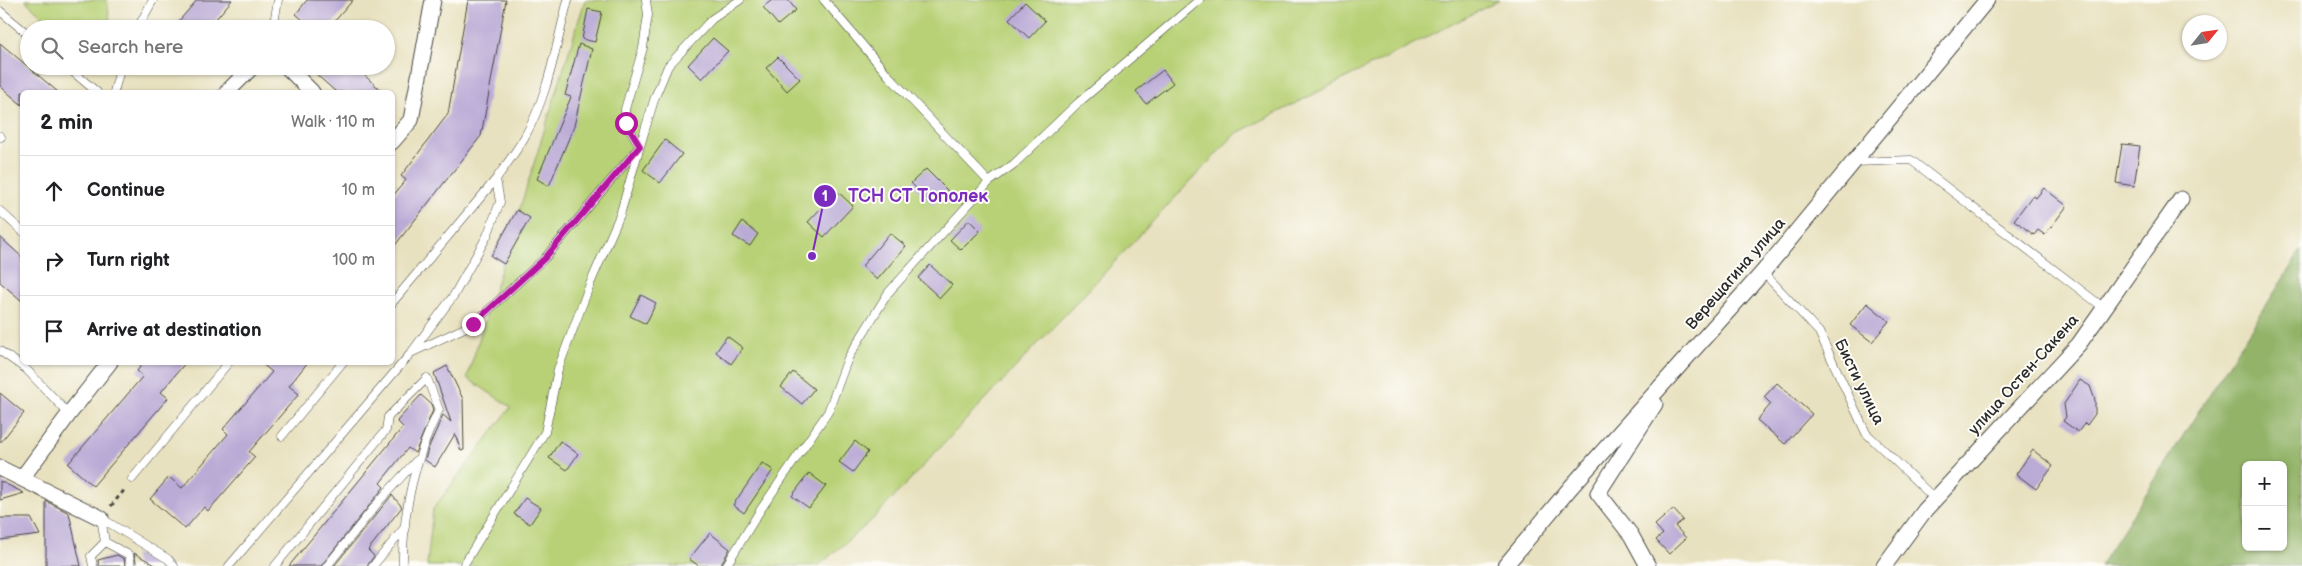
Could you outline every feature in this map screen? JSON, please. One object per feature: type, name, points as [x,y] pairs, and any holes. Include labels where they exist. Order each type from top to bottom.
[{"type":"street","points":[[395,139],[411,120],[433,0]]},
{"type":"street","name":"Верещагина улица","points":[[1505,566],[1571,487],[1764,272],[1987,0]]},
{"type":"street","points":[[229,90],[244,75]]},
{"type":"street","points":[[295,75],[310,90]]},
{"type":"street","name":"улица Остен-Сакена","points":[[1884,566],[1936,499],[2079,344],[2181,200]]},
{"type":"street","points":[[1648,566],[1631,535],[1598,493],[1681,364]]},
{"type":"street","points":[[22,478],[108,365]]},
{"type":"street","points":[[0,468],[102,518]]},
{"type":"lane","points":[[142,20],[153,0]]},
{"type":"lane","points":[[275,20],[278,0]]},
{"type":"lane","points":[[395,299],[496,179],[524,138],[536,113],[568,0]]},
{"type":"lane","points":[[640,146],[626,123],[625,109],[643,48],[648,15],[646,0]]},
{"type":"lane","points":[[464,566],[545,432],[558,369],[590,284],[620,215],[655,97],[668,66],[712,19],[740,0]]},
{"type":"lane","points":[[824,0],[888,75],[988,182]]},
{"type":"lane","points":[[726,566],[761,509],[828,412],[848,358],[888,293],[988,182],[1014,164],[1078,103],[1199,0]]},
{"type":"lane","points":[[0,11],[20,28]]},
{"type":"lane","points":[[77,75],[95,90]]},
{"type":"lane","points":[[114,90],[118,75]]},
{"type":"lane","points":[[411,353],[473,324],[545,258],[640,146]]},
{"type":"lane","points":[[1854,162],[1911,160],[2104,308]]},
{"type":"lane","points":[[229,566],[411,353],[454,295],[487,236],[500,202],[496,179]]},
{"type":"lane","points":[[0,211],[20,228]]},
{"type":"lane","name":"Бисти улица","points":[[1764,272],[1819,332],[1866,433],[1936,499]]},
{"type":"lane","points":[[0,351],[20,365]]},
{"type":"lane","points":[[20,365],[69,414]]},
{"type":"lane","points":[[132,479],[227,365]]},
{"type":"lane","points":[[282,436],[341,365]]},
{"type":"lane","points":[[275,566],[386,430],[388,417],[427,378],[440,410],[416,461],[402,543],[403,566]]},
{"type":"lane","points":[[327,566],[381,499],[416,461]]},
{"type":"lane","points":[[102,518],[105,542]]},
{"type":"lane","points":[[102,518],[168,559],[174,566]]},
{"type":"lane","points":[[373,566],[405,526]]},
{"type":"lane","points":[[93,566],[91,556],[105,542]]},
{"type":"lane","points":[[105,542],[128,555],[131,566]]},
{"type":"path","points":[[102,518],[132,479]]},
{"type":"green space","points":[[25,0],[107,0],[110,20],[46,20]]},
{"type":"green space","points":[[585,0],[1500,0],[1235,134],[872,520],[818,566],[427,566],[433,509],[511,407],[467,378]]},
{"type":"green space","points":[[2302,249],[2302,566],[2100,566]]},
{"type":"building","points":[[197,0],[232,0],[215,20],[180,20]]},
{"type":"building","points":[[307,0],[353,0],[336,20],[303,20],[296,14]]},
{"type":"building","points":[[468,0],[506,0],[481,136],[395,245],[395,193],[406,180],[401,176],[448,114]]},
{"type":"building","points":[[772,0],[788,0],[796,10],[778,25],[763,7]]},
{"type":"building","points":[[1025,2],[1045,21],[1029,38],[1009,19]]},
{"type":"building","points":[[588,9],[602,12],[595,42],[582,39]]},
{"type":"building","points":[[713,38],[728,51],[702,79],[688,65]]},
{"type":"building","points":[[0,43],[20,60],[20,75],[38,75],[56,90],[20,90],[20,103],[0,86]]},
{"type":"building","points":[[579,44],[592,49],[574,126],[549,186],[537,179],[571,97],[565,95]]},
{"type":"building","points":[[778,57],[800,79],[787,91],[766,68]]},
{"type":"building","points":[[1163,70],[1173,83],[1146,104],[1136,91]]},
{"type":"building","points":[[317,75],[364,75],[381,90],[334,90]]},
{"type":"building","points":[[665,140],[682,154],[660,183],[643,170]]},
{"type":"building","points":[[2122,144],[2140,146],[2134,186],[2116,183]]},
{"type":"building","points":[[926,169],[948,191],[933,205],[911,183]]},
{"type":"building","points":[[2044,188],[2067,206],[2045,235],[2038,230],[2034,235],[2014,220],[2032,196],[2036,198]]},
{"type":"building","points":[[837,191],[853,206],[824,237],[808,222]]},
{"type":"building","points":[[517,210],[530,218],[504,264],[491,256]]},
{"type":"building","points":[[969,220],[980,231],[961,250],[950,240]]},
{"type":"building","points":[[742,222],[758,234],[750,246],[733,236]]},
{"type":"building","points":[[890,233],[906,246],[877,280],[862,266]]},
{"type":"building","points":[[0,237],[20,255],[20,299],[0,282]]},
{"type":"building","points":[[930,265],[952,285],[940,298],[918,278]]},
{"type":"building","points":[[641,295],[656,303],[646,324],[630,316]]},
{"type":"building","points":[[1867,303],[1889,321],[1872,342],[1850,325]]},
{"type":"building","points":[[727,336],[743,348],[731,364],[716,352]]},
{"type":"building","points":[[142,365],[184,365],[161,392],[168,398],[93,486],[68,464],[143,376],[137,371]]},
{"type":"building","points":[[264,365],[306,365],[289,386],[299,394],[249,452],[255,457],[208,511],[204,507],[185,529],[150,499],[169,477],[182,488],[228,434],[223,429],[272,372]]},
{"type":"building","points":[[447,366],[463,399],[464,450],[461,451],[455,434],[435,467],[425,460],[428,449],[443,415],[451,422],[434,373]]},
{"type":"building","points":[[793,372],[814,389],[802,404],[781,387]]},
{"type":"building","points":[[2080,380],[2090,386],[2095,400],[2095,414],[2087,425],[2085,423],[2078,432],[2063,421],[2066,417],[2064,404]]},
{"type":"building","points":[[1777,383],[1812,414],[1785,444],[1757,420],[1771,404],[1764,397]]},
{"type":"building","points":[[0,393],[24,413],[0,443]]},
{"type":"building","points":[[421,395],[431,404],[433,410],[415,453],[408,448],[380,483],[384,487],[321,566],[289,566],[403,427],[397,421]]},
{"type":"building","points":[[560,441],[578,454],[567,470],[549,458]]},
{"type":"building","points":[[855,441],[868,452],[853,472],[839,462]]},
{"type":"building","points":[[2033,450],[2053,466],[2036,489],[2016,474]]},
{"type":"building","points":[[762,463],[773,470],[744,513],[733,505]]},
{"type":"building","points":[[809,473],[826,486],[809,508],[792,496]]},
{"type":"building","points":[[0,481],[24,493],[0,500]]},
{"type":"building","points":[[392,495],[402,507],[368,550],[374,556],[367,566],[334,566]]},
{"type":"building","points":[[525,498],[541,508],[530,524],[514,514]]},
{"type":"building","points":[[46,501],[69,513],[81,566],[46,566]]},
{"type":"building","points":[[1673,509],[1683,520],[1675,526],[1686,538],[1669,554],[1656,540],[1663,534],[1655,525]]},
{"type":"building","points":[[0,518],[31,518],[40,535],[0,540]]},
{"type":"building","points":[[710,533],[730,549],[720,566],[699,566],[689,559]]},
{"type":"building","points":[[134,553],[157,566],[137,566]]},
{"type":"building","points":[[117,555],[124,559],[125,566],[99,566],[98,560]]},
{"type":"place","name":"ТСН СТ Тополек","points":[[812,256]]},
{"type":"route","points":[[473,324],[545,258],[640,146],[626,123]]}]
